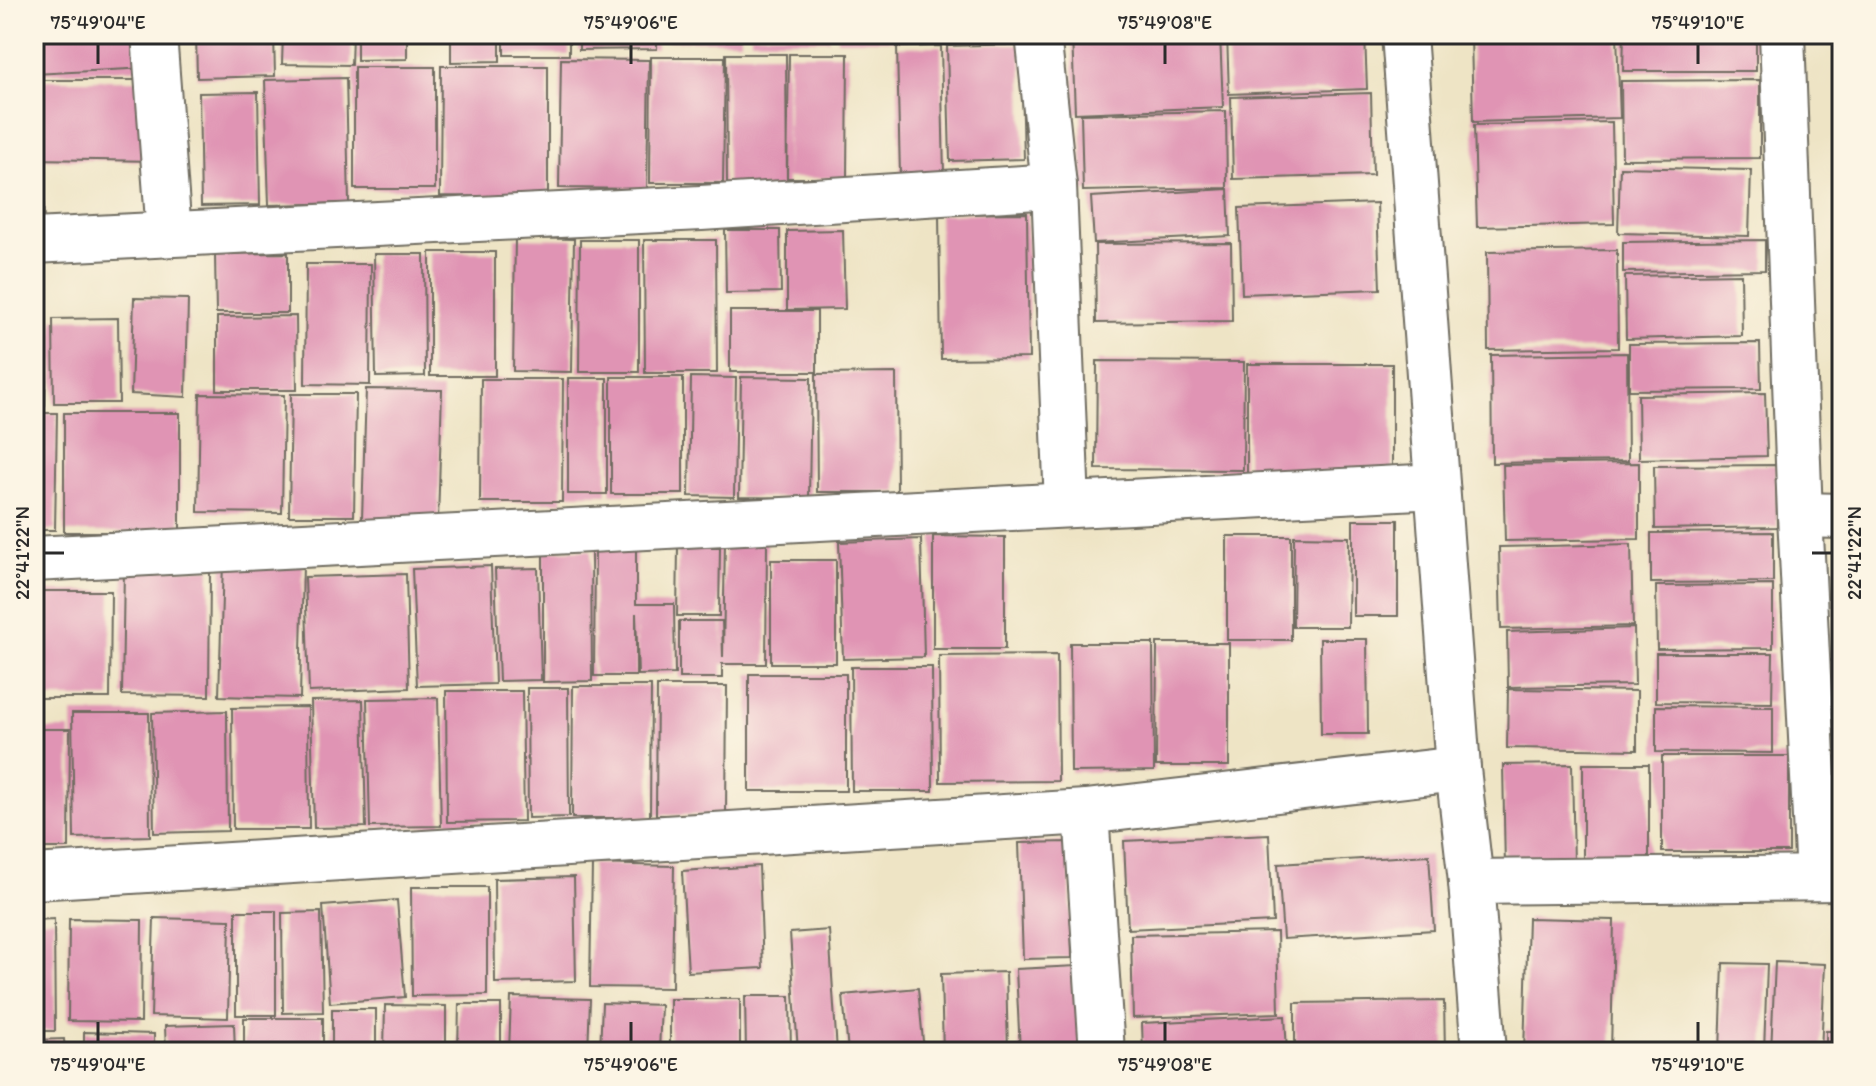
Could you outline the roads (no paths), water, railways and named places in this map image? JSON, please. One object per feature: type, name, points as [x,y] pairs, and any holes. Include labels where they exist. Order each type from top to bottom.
[{"type":"street","points":[[154,34],[169,234]]},
{"type":"street","points":[[1038,34],[1054,186],[1067,505]]},
{"type":"street","points":[[1404,34],[1458,769],[1471,882],[1484,1052]]},
{"type":"street","points":[[1471,882],[1830,878],[1821,515],[1782,34]]},
{"type":"street","points":[[34,241],[701,208],[1054,186]]},
{"type":"street","points":[[34,559],[1437,486]]},
{"type":"street","points":[[34,877],[1086,812],[1458,769]]},
{"type":"street","points":[[1086,812],[1102,1052]]}]
